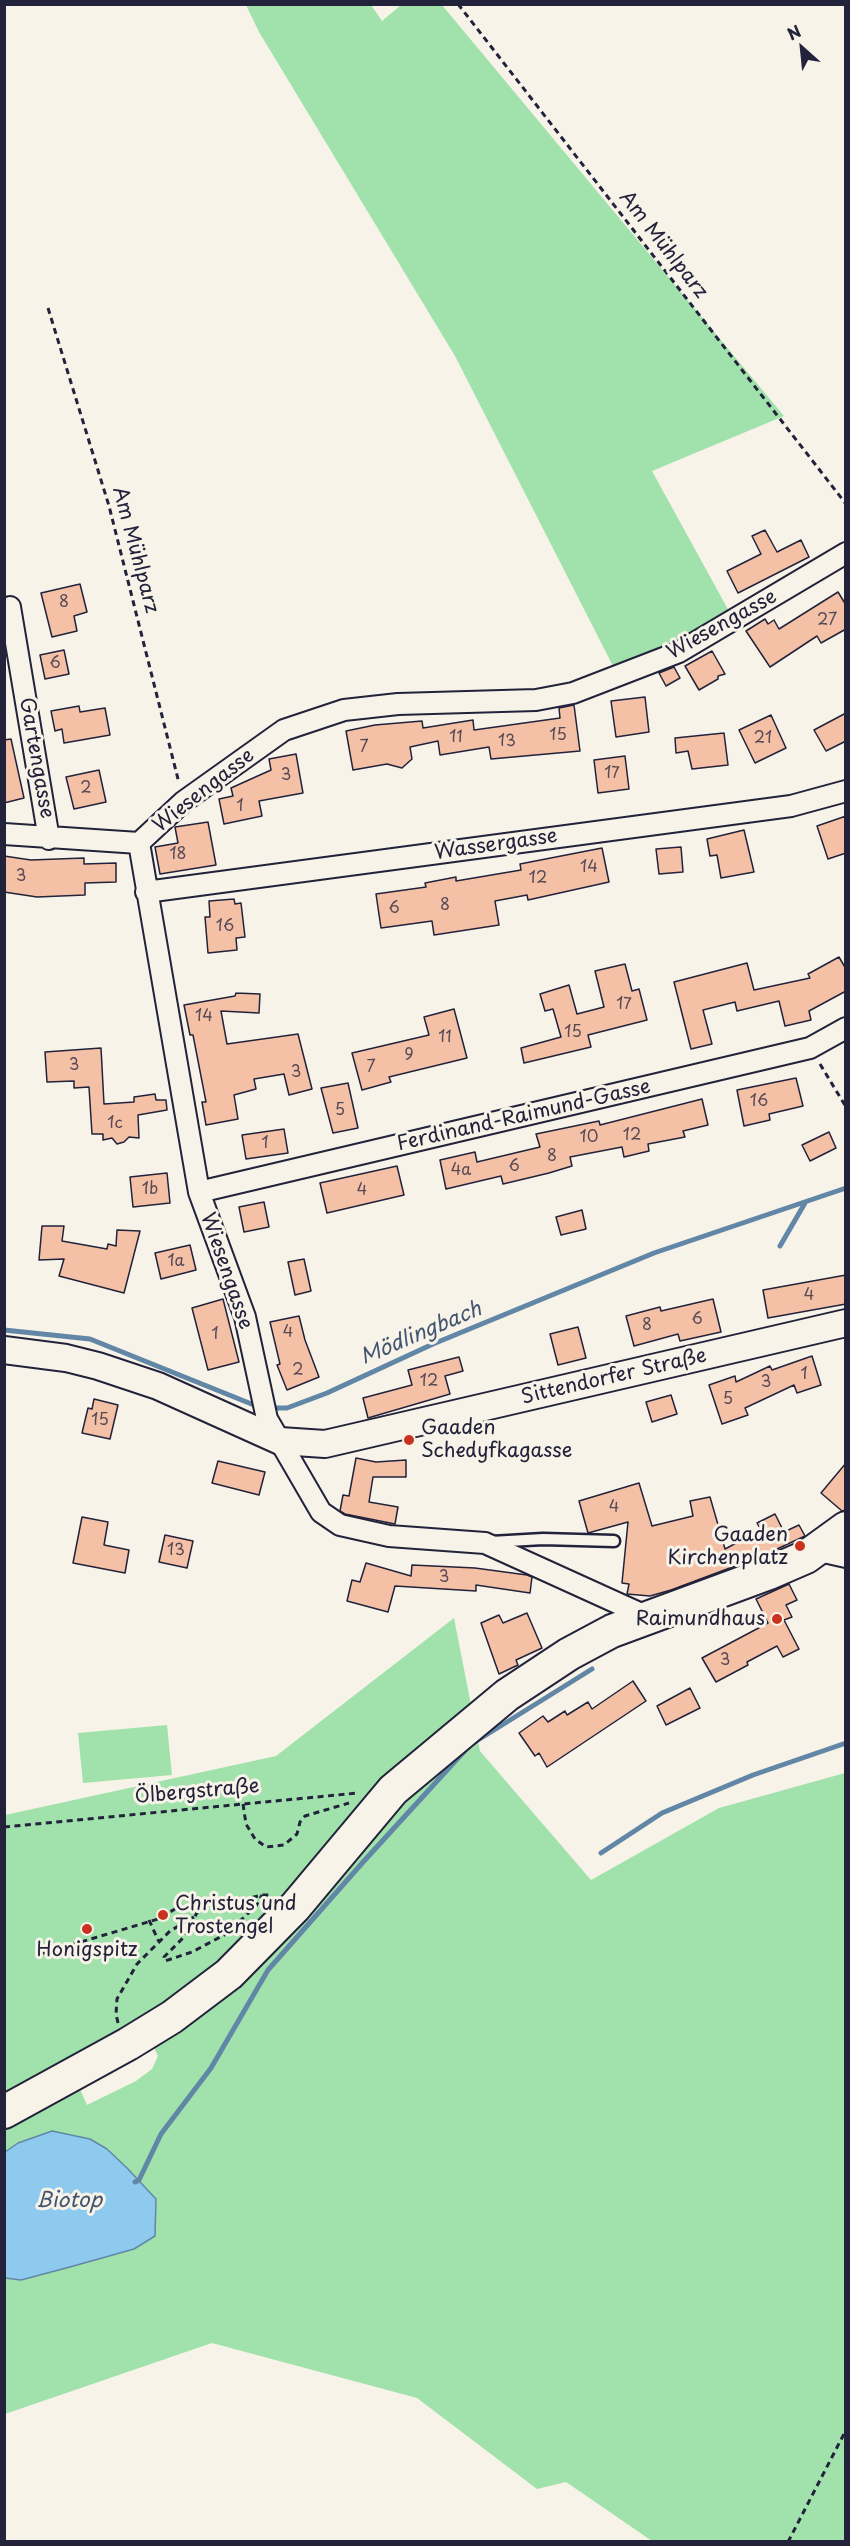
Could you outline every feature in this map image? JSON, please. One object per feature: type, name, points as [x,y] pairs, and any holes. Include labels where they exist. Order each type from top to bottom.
[{"type":"main road","points":[[4,2112],[128,2044],[204,1994],[249,1956],[308,1892],[393,1790],[507,1695],[569,1654],[612,1631],[769,1574],[814,1550],[846,1528]]},
{"type":"street","name":"Wiesengasse","points":[[492,1546],[388,1536],[340,1525],[321,1512],[273,1430],[262,1397],[245,1317],[199,1191],[138,843],[183,802],[284,730],[344,710],[398,704],[536,700],[573,693],[679,652],[846,554]]},
{"type":"street","name":"Gartengasse","points":[[10,607],[49,839]]},
{"type":"street","name":"Wassergasse","points":[[146,892],[790,806],[846,791]]},
{"type":"street","points":[[4,834],[49,839],[138,843]]},
{"type":"street","name":"Ferdinand-Raimund-Gasse","points":[[199,1191],[810,1048],[846,1028]]},
{"type":"street","name":"Sittendorfer Straße","points":[[4,1350],[66,1358],[158,1386],[273,1430],[325,1444],[846,1323]]},
{"type":"street","points":[[492,1546],[648,1617]]},
{"type":"street","points":[[814,1550],[846,1557]]},
{"type":"lane","points":[[492,1546],[543,1539],[614,1541]]},
{"type":"path","name":"Am Mühlparz","points":[[458,4],[846,504]]},
{"type":"path","name":"Am Mühlparz","points":[[48,308],[109,506],[183,802]]},
{"type":"path","points":[[810,1048],[846,1107]]},
{"type":"path","name":"Ölbergstraße","points":[[4,1827],[365,1792],[358,1798]]},
{"type":"path","points":[[243,1803],[246,1824],[255,1839],[267,1847],[284,1845],[297,1834],[300,1822],[305,1816],[351,1803]]},
{"type":"path","points":[[42,1953],[61,1952],[74,1944],[164,1917],[175,1909],[198,1911],[262,1895],[278,1894]]},
{"type":"path","points":[[198,1911],[183,1938],[164,1957],[165,1961],[192,1952],[226,1934],[256,1906],[262,1895]]},
{"type":"path","points":[[128,2044],[116,2014],[117,1999],[137,1964],[170,1930],[194,1917]]},
{"type":"path","points":[[149,1920],[159,1942]]},
{"type":"path","points":[[788,2541],[846,2430]]},
{"type":"green space","points":[[246,5],[371,5],[382,21],[401,5],[442,5],[784,416],[652,471],[730,613],[692,635],[615,670],[455,356],[259,32]]},
{"type":"green space","points":[[454,1618],[480,1751],[591,1880],[719,1808],[845,1773],[845,2541],[652,2541],[566,2482],[537,2489],[417,2398],[212,2343],[5,2414],[5,2278],[21,2280],[134,2249],[155,2235],[156,2199],[108,2149],[18,2143],[5,2152],[5,1815],[276,1756]],"holes":[[[151,2042],[158,2056],[152,2069],[136,2081],[87,2105],[79,2087]]]},
{"type":"green space","points":[[167,1725],[172,1775],[83,1783],[78,1733]]},
{"type":"water","name":"Biotop","points":[[52,2131],[90,2139],[107,2149],[127,2168],[156,2199],[155,2236],[134,2249],[70,2267],[21,2280],[5,2278],[5,2152],[18,2143]]},
{"type":"building","points":[[765,530],[777,552],[801,540],[809,557],[738,593],[727,571],[761,554],[752,536]]},
{"type":"building","points":[[80,584],[87,612],[74,616],[77,631],[52,637],[41,593]]},
{"type":"building","points":[[838,592],[846,605],[846,629],[821,643],[817,636],[770,667],[746,631],[765,619],[768,624],[774,620],[779,629]]},
{"type":"building","points":[[64,650],[69,674],[45,679],[40,655]]},
{"type":"building","points":[[712,651],[725,674],[718,676],[718,679],[699,690],[685,666]]},
{"type":"building","points":[[674,667],[680,678],[666,686],[659,673]]},
{"type":"building","points":[[645,697],[649,732],[616,737],[611,701]]},
{"type":"building","points":[[574,705],[580,751],[491,759],[489,747],[440,755],[438,741],[410,747],[412,759],[402,768],[387,764],[353,770],[346,731],[375,725],[422,721],[423,728],[473,720],[474,730],[560,718],[559,708]]},
{"type":"building","points":[[79,706],[80,712],[105,708],[110,735],[64,743],[62,729],[55,731],[51,711]]},
{"type":"building","points":[[846,713],[846,741],[826,751],[814,730]]},
{"type":"building","points":[[771,715],[786,748],[755,763],[739,730]]},
{"type":"building","points":[[724,733],[728,765],[692,769],[688,751],[676,753],[675,738]]},
{"type":"building","points":[[11,739],[24,798],[4,803],[4,740]]},
{"type":"building","points":[[296,754],[303,793],[259,801],[262,816],[224,824],[219,799],[233,796],[231,788],[271,770],[269,759]]},
{"type":"building","points":[[625,756],[629,789],[598,793],[594,760]]},
{"type":"building","points":[[99,770],[106,802],[74,809],[66,777]]},
{"type":"building","points":[[846,816],[846,853],[828,859],[817,826]]},
{"type":"building","points":[[208,822],[216,865],[160,874],[155,847],[178,843],[175,827]]},
{"type":"building","points":[[744,830],[754,872],[721,878],[717,855],[710,856],[707,839]]},
{"type":"building","points":[[681,847],[683,872],[659,874],[656,849]]},
{"type":"building","points":[[602,848],[609,882],[528,900],[527,895],[495,901],[499,925],[434,935],[432,921],[381,928],[376,894],[426,887],[425,883],[456,877],[456,881],[521,870],[520,864]]},
{"type":"building","points":[[4,856],[31,860],[84,858],[84,864],[116,863],[116,882],[85,883],[85,895],[37,897],[4,892]]},
{"type":"building","points":[[234,899],[235,904],[241,903],[245,937],[236,938],[237,950],[208,953],[205,917],[210,917],[209,901]]},
{"type":"building","points":[[839,957],[846,969],[846,991],[809,1011],[811,1020],[785,1026],[779,1001],[737,1011],[735,1002],[703,1010],[712,1044],[691,1049],[674,982],[747,963],[754,990],[810,978],[808,974]]},
{"type":"building","points":[[625,964],[632,991],[639,989],[647,1020],[588,1035],[591,1047],[524,1063],[521,1048],[561,1037],[553,1009],[545,1011],[540,994],[569,985],[577,1014],[604,1007],[595,971]]},
{"type":"building","points":[[236,993],[260,994],[259,1013],[221,1011],[227,1044],[298,1034],[312,1089],[289,1095],[284,1074],[254,1079],[256,1089],[234,1095],[238,1119],[206,1125],[202,1102],[206,1102],[193,1035],[190,1035],[184,1005],[235,996]]},
{"type":"building","points":[[454,1009],[467,1058],[389,1077],[391,1082],[362,1090],[352,1053],[429,1035],[424,1017]]},
{"type":"building","points":[[101,1048],[104,1104],[134,1102],[134,1097],[155,1094],[156,1100],[166,1100],[167,1110],[138,1115],[139,1138],[129,1137],[117,1144],[112,1138],[103,1140],[103,1134],[92,1134],[89,1087],[74,1088],[74,1081],[47,1082],[45,1052]]},
{"type":"building","points":[[796,1078],[803,1106],[769,1114],[770,1120],[744,1126],[737,1090]]},
{"type":"building","points":[[348,1083],[358,1128],[333,1133],[321,1088]]},
{"type":"building","points":[[702,1099],[708,1125],[683,1131],[685,1137],[648,1144],[649,1151],[624,1157],[622,1147],[570,1157],[572,1166],[503,1184],[501,1176],[446,1189],[440,1160],[475,1152],[477,1162],[540,1147],[536,1134],[599,1121],[600,1125]]},
{"type":"building","points":[[284,1129],[288,1153],[246,1159],[242,1135]]},
{"type":"building","points":[[829,1132],[836,1148],[810,1161],[802,1145]]},
{"type":"building","points":[[397,1166],[404,1195],[327,1213],[320,1183]]},
{"type":"building","points":[[167,1173],[170,1203],[133,1207],[130,1177]]},
{"type":"building","points":[[264,1202],[269,1227],[244,1232],[239,1207]]},
{"type":"building","points":[[582,1210],[586,1229],[561,1235],[556,1217]]},
{"type":"building","points":[[42,1226],[64,1226],[62,1241],[107,1249],[108,1244],[116,1246],[117,1230],[140,1231],[124,1293],[59,1276],[64,1259],[39,1260]]},
{"type":"building","points":[[190,1245],[196,1270],[161,1279],[155,1253]]},
{"type":"building","points":[[304,1259],[311,1291],[295,1295],[288,1262]]},
{"type":"building","points":[[846,1275],[846,1304],[768,1318],[763,1290]]},
{"type":"building","points":[[223,1299],[239,1362],[208,1370],[192,1308]]},
{"type":"building","points":[[713,1299],[721,1332],[680,1341],[678,1334],[634,1346],[626,1316],[660,1307],[661,1311]]},
{"type":"building","points":[[299,1316],[319,1377],[287,1390],[277,1365],[280,1364],[270,1322]]},
{"type":"building","points":[[578,1327],[586,1358],[558,1365],[550,1334]]},
{"type":"building","points":[[812,1356],[821,1385],[797,1393],[794,1385],[745,1408],[748,1415],[722,1424],[709,1385],[735,1376],[736,1382],[770,1366],[772,1370]]},
{"type":"building","points":[[459,1357],[463,1371],[445,1376],[450,1394],[368,1418],[363,1398],[412,1385],[408,1370]]},
{"type":"building","points":[[671,1395],[677,1414],[652,1422],[646,1402]]},
{"type":"building","points":[[94,1399],[118,1405],[110,1439],[82,1433],[88,1408],[92,1409]]},
{"type":"building","points":[[356,1458],[376,1462],[406,1460],[406,1477],[373,1477],[369,1502],[398,1507],[395,1524],[340,1511],[343,1495],[349,1496]]},
{"type":"building","points":[[218,1461],[265,1472],[259,1495],[212,1483]]},
{"type":"building","points":[[846,1463],[846,1510],[842,1511],[821,1493]]},
{"type":"building","points":[[639,1483],[652,1526],[693,1516],[690,1501],[710,1497],[725,1549],[761,1530],[757,1523],[775,1514],[784,1532],[799,1525],[805,1536],[762,1556],[671,1590],[650,1596],[627,1594],[629,1584],[622,1583],[628,1522],[588,1533],[579,1501]]},
{"type":"building","points":[[82,1517],[108,1522],[104,1545],[129,1550],[125,1573],[73,1563]]},
{"type":"building","points":[[165,1535],[193,1541],[187,1568],[159,1562]]},
{"type":"building","points":[[366,1563],[411,1576],[412,1565],[475,1568],[527,1575],[532,1577],[530,1593],[476,1585],[476,1591],[395,1586],[388,1612],[347,1601],[352,1580],[360,1582]]},
{"type":"building","name":"Raimundhaus","points":[[789,1584],[797,1600],[786,1605],[792,1617],[784,1620],[799,1649],[783,1657],[777,1646],[716,1682],[702,1658],[768,1623],[756,1599]]},
{"type":"building","points":[[527,1613],[542,1648],[516,1660],[518,1665],[499,1674],[481,1623],[499,1615],[503,1623]]},
{"type":"building","points":[[633,1681],[646,1701],[547,1767],[539,1753],[535,1756],[519,1733],[543,1716],[548,1722],[565,1711],[567,1715],[588,1702],[592,1709]]},
{"type":"building","points":[[690,1688],[700,1708],[666,1725],[657,1706]]},
{"type":"waterway","name":"Mödlingbach","points":[[268,1408],[287,1408],[327,1393],[433,1344],[654,1253],[846,1188]]},
{"type":"waterway","points":[[780,1246],[805,1203]]},
{"type":"waterway","name":"Mödlingbach","points":[[4,1330],[90,1339],[259,1407]]},
{"type":"waterway","points":[[135,2182],[139,2180],[161,2134],[211,2068],[268,1970],[364,1861],[470,1745],[592,1669]]},
{"type":"waterway","points":[[601,1853],[662,1813],[753,1775],[846,1743]]},
{"type":"place","name":"Gaaden Schedyfkagasse","points":[[409,1440]]},
{"type":"place","name":"Gaaden Kirchenplatz","points":[[800,1546]]},
{"type":"place","name":"Raimundhaus","points":[[777,1619]]},
{"type":"place","name":"Christus und Trostengel","points":[[163,1915]]},
{"type":"place","name":"Honigspitz","points":[[87,1929]]}]
